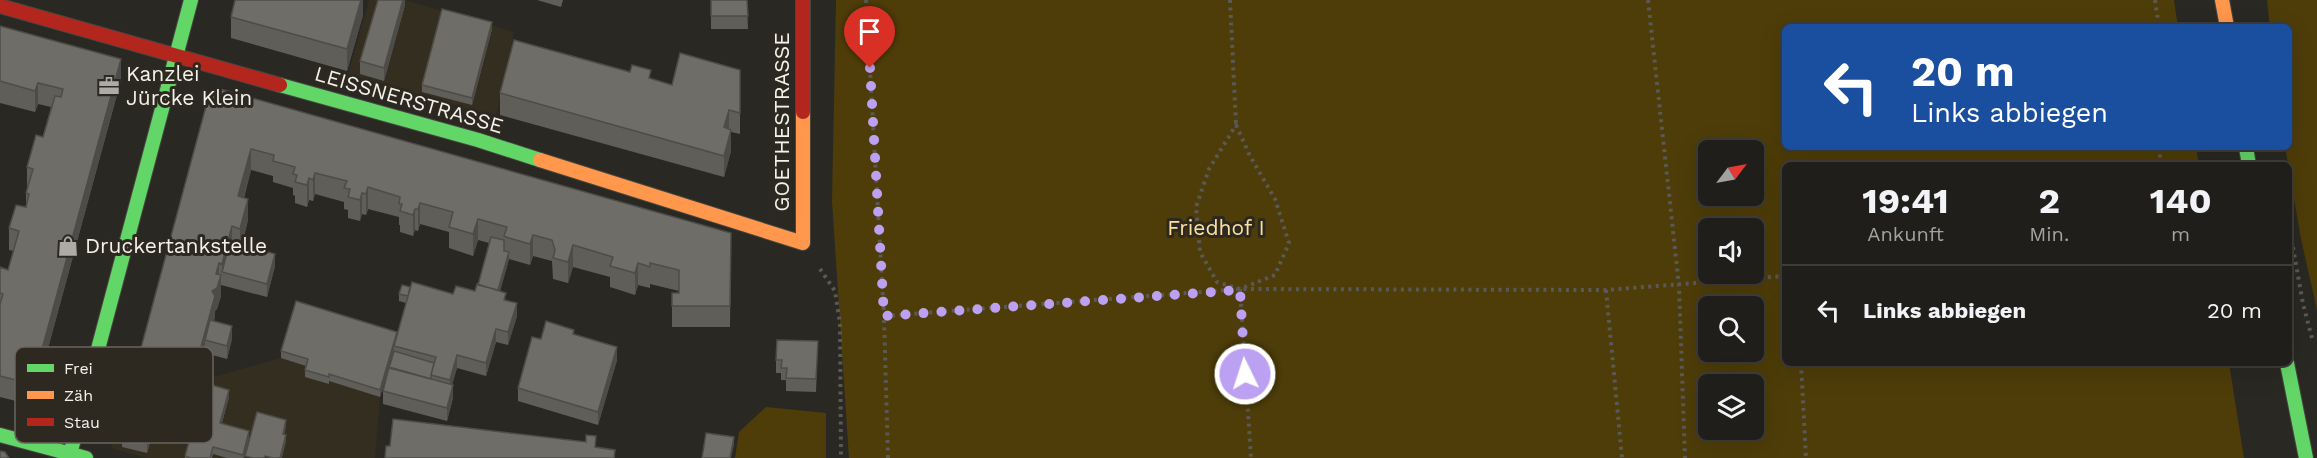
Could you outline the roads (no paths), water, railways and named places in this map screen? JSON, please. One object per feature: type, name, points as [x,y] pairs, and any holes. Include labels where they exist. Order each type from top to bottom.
[{"type":"street","points":[[98,347],[191,0]]},
{"type":"street","name":"GOETHESTRASSE","points":[[803,0],[803,243]]},
{"type":"street","points":[[2222,0],[2226,24]]},
{"type":"street","name":"LEISSNERSTRASSE","points":[[0,6],[478,140],[803,243]]},
{"type":"street","points":[[2288,366],[2306,458]]},
{"type":"street","points":[[0,435],[15,440]]},
{"type":"street","points":[[26,443],[69,456],[86,458]]},
{"type":"place","name":"Kanzlei Jürcke Klein","points":[[109,86]]},
{"type":"place","name":"Druckertankstelle","points":[[68,246]]},
{"type":"park label","name":"Friedhof I","points":[[1216,228]]}]
